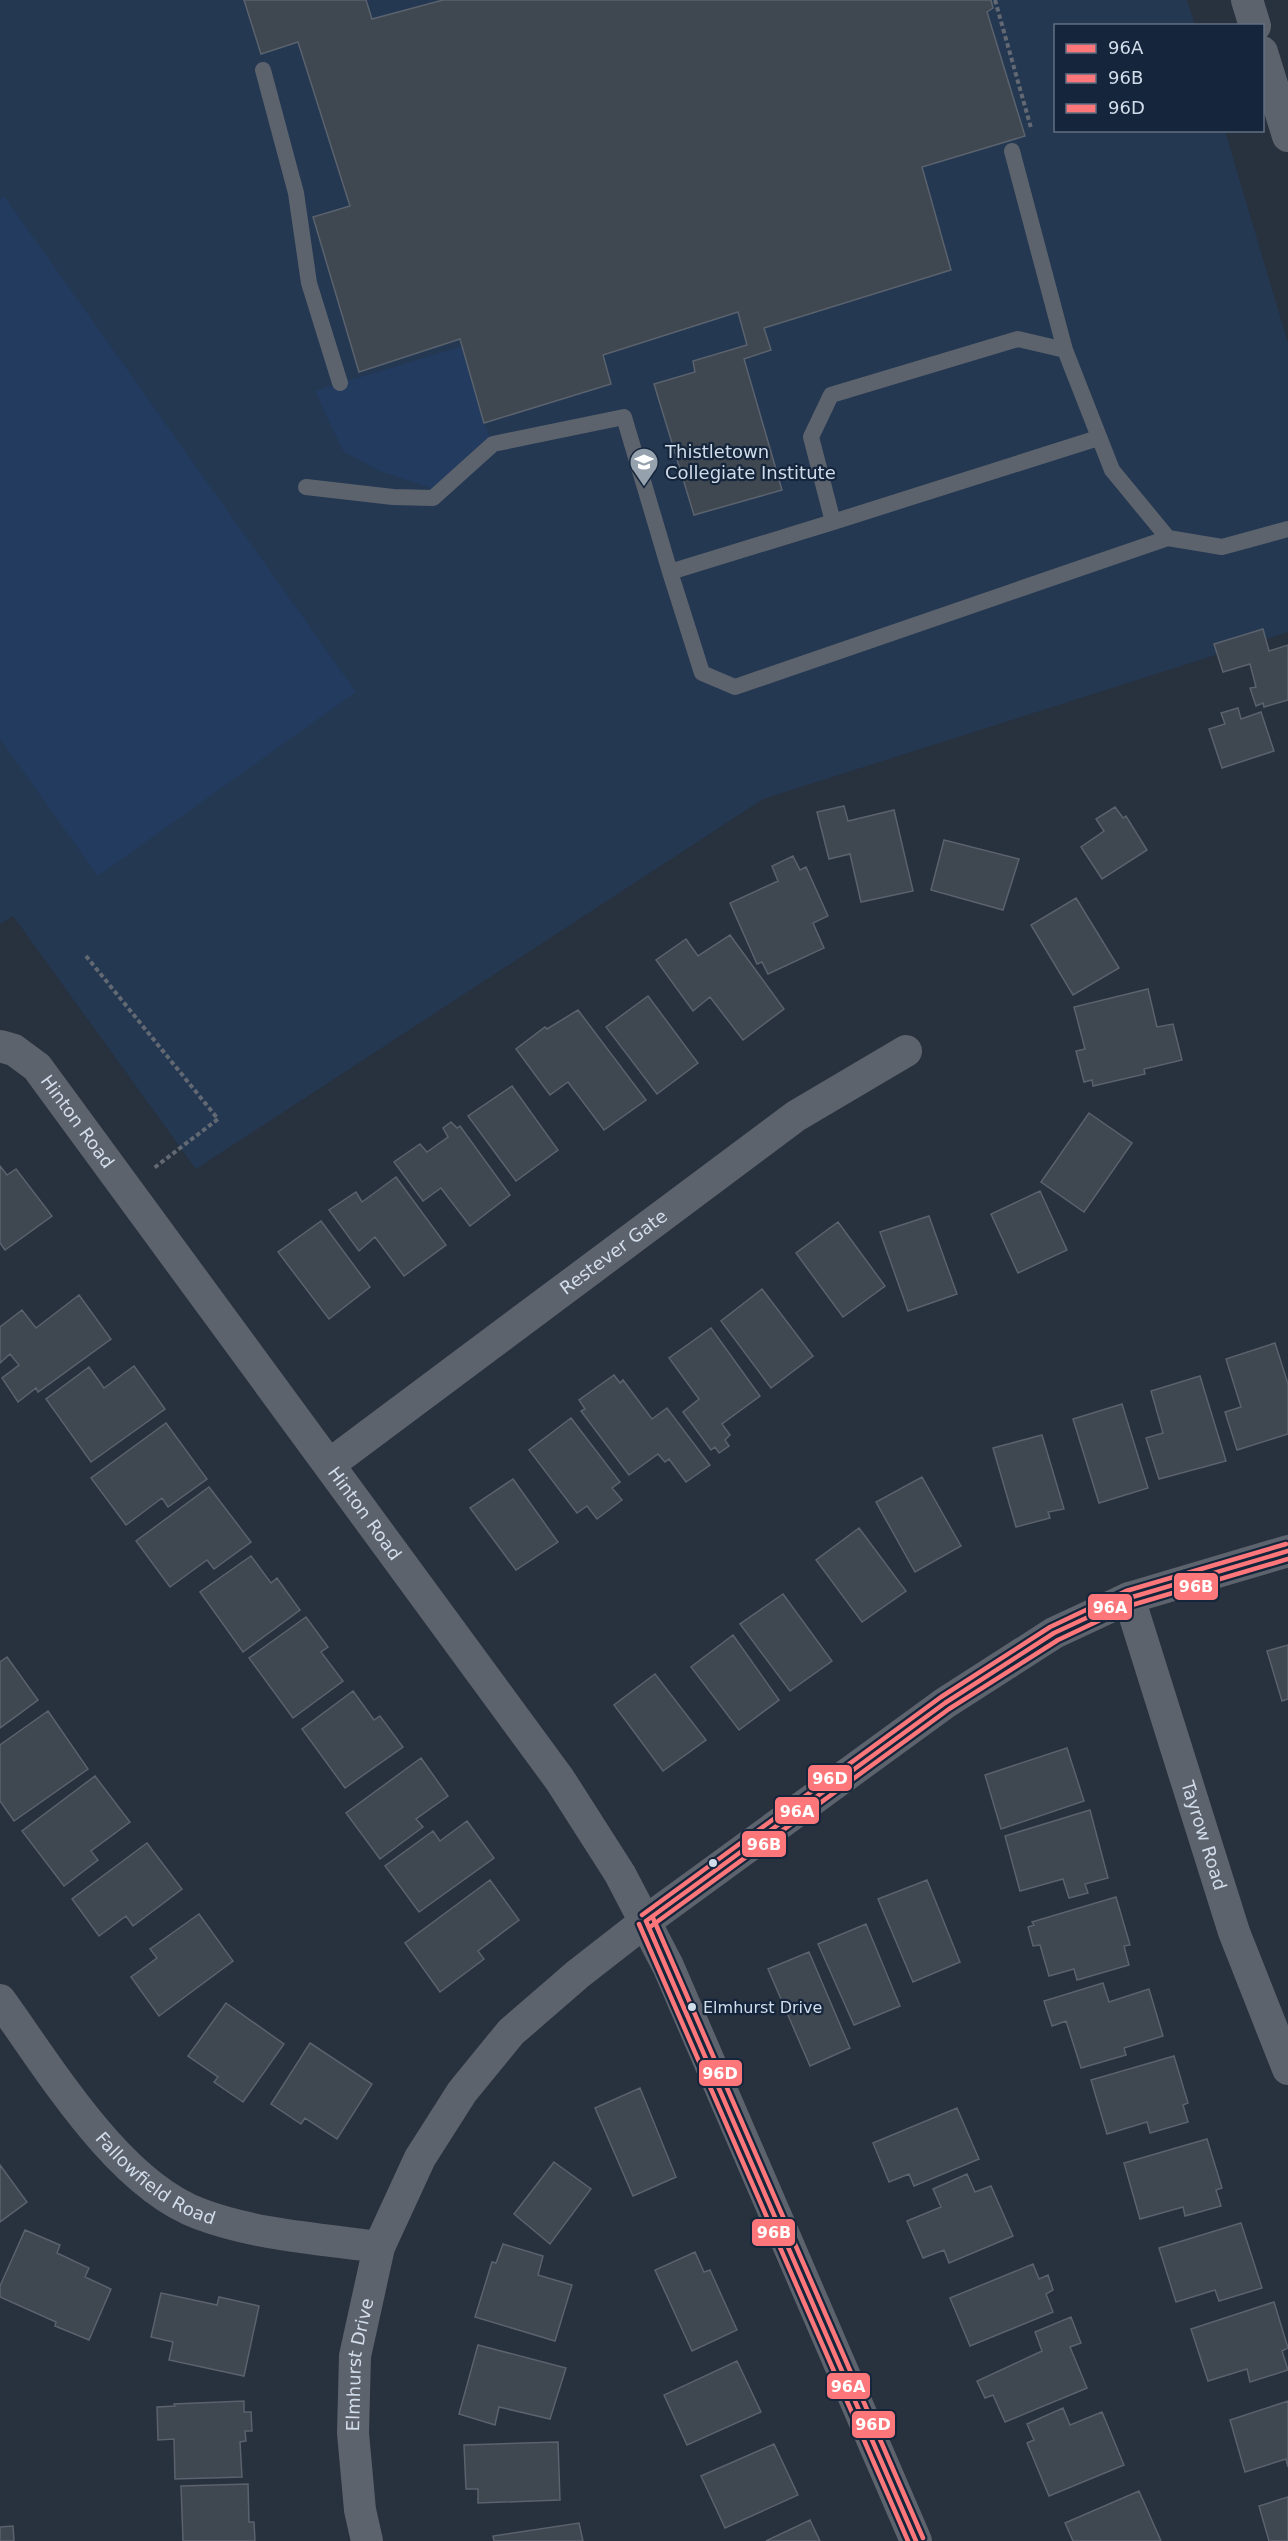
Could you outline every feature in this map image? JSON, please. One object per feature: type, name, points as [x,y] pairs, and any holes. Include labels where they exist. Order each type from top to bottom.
[{"type":"street","points":[[1247,0],[1254,24]]},
{"type":"street","points":[[1264,55],[1288,136]]},
{"type":"street","name":"Hinton Road","points":[[0,1046],[14,1050],[37,1067],[560,1780],[620,1874],[646,1921],[916,2541]]},
{"type":"street","name":"Restever Gate","points":[[330,1464],[796,1116],[906,1051]]},
{"type":"street","name":"Elmhurst Drive","points":[[367,2541],[360,2510],[353,2433],[355,2356],[379,2247],[420,2158],[462,2092],[511,2032],[578,1974],[646,1921],[945,1703],[1054,1633],[1129,1598],[1288,1551]]},
{"type":"street","name":"Tayrow Road","points":[[1129,1598],[1234,1932],[1288,2069]]},
{"type":"street","name":"Fallowfield Road","points":[[0,2000],[81,2111],[125,2162],[157,2192],[199,2214],[250,2227],[379,2247]]},
{"type":"lane","points":[[263,70],[296,193],[309,283],[340,383]]},
{"type":"lane","points":[[1012,151],[1065,350],[1098,438],[1112,470],[1168,538]]},
{"type":"lane","points":[[832,522],[811,437],[831,395],[1018,339],[1065,350]]},
{"type":"lane","points":[[306,486],[393,497],[433,498],[493,444],[624,417],[702,673],[735,687],[1168,538],[1222,547],[1288,529]]},
{"type":"lane","points":[[670,572],[1098,438]]},
{"type":"path","points":[[995,0],[1035,142],[1012,151]]},
{"type":"path","points":[[86,956],[218,1119],[127,1188]]},
{"type":"shaded area","name":"Thistletown Collegiate Institute","points":[[0,0],[1187,0],[1195,24],[1054,24],[1054,132],[1225,132],[1288,343],[1288,632],[763,799],[196,1169],[13,916],[0,924]]},
{"type":"shaded area","points":[[4,196],[356,692],[98,876],[0,739],[0,199]]},
{"type":"shaded area","points":[[466,345],[484,423],[493,444],[440,491],[379,471],[343,451],[315,391]]},
{"type":"building","points":[[244,0],[366,0],[372,19],[443,0],[991,0],[993,8],[987,12],[1025,136],[922,167],[951,270],[764,328],[771,350],[744,359],[782,490],[694,515],[654,384],[695,372],[693,361],[747,345],[738,312],[603,355],[611,384],[484,423],[460,339],[359,372],[313,217],[350,206],[298,42],[261,54]]},
{"type":"building","points":[[1263,629],[1269,651],[1288,645],[1288,700],[1264,707],[1263,703],[1256,706],[1250,688],[1256,687],[1250,664],[1223,672],[1214,644]]},
{"type":"building","points":[[1238,708],[1241,719],[1261,712],[1274,751],[1222,768],[1209,729],[1225,724],[1221,713]]},
{"type":"building","points":[[844,806],[848,821],[894,810],[913,891],[861,902],[850,854],[829,859],[817,812]]},
{"type":"building","points":[[1115,807],[1123,818],[1126,816],[1147,850],[1102,879],[1081,847],[1104,831],[1096,819]]},
{"type":"building","points":[[944,840],[1019,859],[1003,910],[931,890]]},
{"type":"building","points":[[793,856],[800,870],[806,867],[828,916],[813,923],[824,948],[768,974],[762,962],[757,964],[730,903],[778,881],[772,866]]},
{"type":"building","points":[[1076,898],[1119,968],[1073,995],[1031,925]]},
{"type":"building","points":[[730,935],[784,1009],[743,1040],[710,997],[693,1011],[656,960],[686,939],[698,956]]},
{"type":"building","points":[[1148,989],[1157,1027],[1173,1024],[1182,1060],[1144,1069],[1145,1074],[1093,1086],[1092,1080],[1084,1082],[1076,1051],[1085,1049],[1074,1007]]},
{"type":"building","points":[[648,996],[698,1063],[657,1094],[606,1027]]},
{"type":"building","points":[[578,1010],[646,1100],[604,1130],[568,1082],[550,1095],[516,1049],[545,1027],[547,1029]]},
{"type":"building","points":[[512,1086],[558,1150],[516,1181],[468,1116]]},
{"type":"building","points":[[1089,1113],[1132,1143],[1084,1212],[1041,1182]]},
{"type":"building","points":[[451,1122],[457,1128],[460,1126],[510,1195],[470,1226],[441,1188],[423,1201],[394,1162],[420,1144],[427,1152],[448,1137],[443,1128]]},
{"type":"building","points":[[0,1166],[7,1175],[16,1169],[52,1216],[5,1250],[0,1243]]},
{"type":"building","points":[[396,1177],[446,1245],[404,1276],[375,1237],[359,1251],[329,1210],[356,1192],[362,1202]]},
{"type":"building","points":[[1040,1191],[1067,1250],[1018,1273],[991,1214]]},
{"type":"building","points":[[929,1216],[957,1294],[908,1311],[880,1232]]},
{"type":"building","points":[[321,1221],[370,1287],[329,1319],[278,1252]]},
{"type":"building","points":[[838,1222],[885,1286],[843,1317],[796,1253]]},
{"type":"building","points":[[762,1289],[813,1356],[771,1388],[721,1321]]},
{"type":"building","points":[[79,1295],[111,1339],[38,1392],[36,1388],[18,1402],[2,1378],[19,1365],[10,1354],[0,1363],[0,1327],[22,1310],[36,1328]]},
{"type":"building","points":[[711,1328],[760,1396],[722,1424],[730,1435],[725,1440],[729,1446],[719,1453],[715,1447],[711,1450],[683,1412],[699,1399],[669,1358]]},
{"type":"building","points":[[1275,1343],[1288,1384],[1288,1434],[1237,1450],[1225,1412],[1241,1407],[1226,1359]]},
{"type":"building","points":[[134,1366],[165,1409],[91,1462],[46,1399],[89,1367],[104,1388]]},
{"type":"building","points":[[614,1375],[620,1383],[623,1380],[652,1419],[667,1408],[710,1465],[686,1482],[669,1459],[665,1462],[658,1454],[629,1475],[581,1411],[585,1409],[579,1400]]},
{"type":"building","points":[[1200,1376],[1226,1461],[1159,1479],[1146,1438],[1163,1433],[1151,1391]]},
{"type":"building","points":[[1122,1404],[1148,1488],[1099,1503],[1073,1419]]},
{"type":"building","points":[[571,1418],[620,1482],[612,1488],[622,1500],[597,1519],[587,1506],[577,1513],[529,1450]]},
{"type":"building","points":[[166,1423],[207,1479],[168,1507],[162,1498],[126,1525],[91,1478]]},
{"type":"building","points":[[1042,1435],[1064,1509],[1048,1512],[1050,1518],[1016,1527],[993,1448]]},
{"type":"building","points":[[922,1477],[961,1546],[915,1572],[876,1502]]},
{"type":"building","points":[[513,1479],[558,1542],[516,1570],[470,1508]]},
{"type":"building","points":[[209,1487],[251,1542],[214,1569],[207,1560],[170,1587],[136,1541]]},
{"type":"building","points":[[859,1528],[906,1591],[862,1622],[816,1560]]},
{"type":"building","points":[[251,1556],[271,1583],[277,1578],[300,1610],[243,1652],[200,1592]]},
{"type":"building","points":[[783,1594],[832,1661],[790,1691],[740,1624]]},
{"type":"building","points":[[306,1617],[328,1647],[321,1652],[343,1681],[293,1718],[249,1658]]},
{"type":"building","points":[[733,1635],[779,1700],[739,1730],[691,1667]]},
{"type":"building","points":[[1288,1645],[1288,1699],[1282,1701],[1267,1651]]},
{"type":"building","points":[[7,1657],[38,1700],[0,1728],[0,1662]]},
{"type":"building","points":[[655,1674],[706,1740],[663,1771],[614,1705]]},
{"type":"building","points":[[353,1691],[374,1720],[380,1716],[403,1747],[345,1788],[302,1729]]},
{"type":"building","points":[[48,1711],[88,1769],[14,1821],[0,1801],[0,1745]]},
{"type":"building","points":[[1067,1748],[1084,1801],[1001,1829],[985,1775]]},
{"type":"building","points":[[421,1758],[448,1796],[416,1819],[423,1827],[380,1859],[346,1813]]},
{"type":"building","points":[[95,1776],[130,1822],[91,1851],[98,1860],[64,1886],[22,1831]]},
{"type":"building","points":[[1090,1810],[1108,1878],[1085,1884],[1088,1893],[1069,1898],[1063,1879],[1020,1891],[1005,1836]]},
{"type":"building","points":[[467,1821],[494,1858],[419,1912],[385,1866],[433,1831],[440,1841]]},
{"type":"building","points":[[147,1843],[182,1889],[133,1926],[126,1916],[99,1936],[72,1899]]},
{"type":"building","points":[[490,1880],[519,1920],[478,1951],[484,1959],[440,1992],[405,1943]]},
{"type":"building","points":[[927,1880],[960,1962],[913,1982],[878,1899]]},
{"type":"building","points":[[1116,1897],[1130,1945],[1124,1946],[1129,1965],[1077,1980],[1074,1969],[1049,1976],[1040,1945],[1033,1946],[1028,1927],[1034,1925],[1032,1922]]},
{"type":"building","points":[[199,1914],[233,1961],[159,2016],[131,1977],[157,1958],[150,1949]]},
{"type":"building","points":[[866,1924],[900,2006],[854,2025],[818,1944]]},
{"type":"building","points":[[809,1952],[850,2048],[810,2066],[768,1969]]},
{"type":"building","points":[[1103,1983],[1109,2002],[1149,1989],[1163,2036],[1124,2048],[1126,2055],[1081,2068],[1066,2021],[1052,2026],[1044,2001]]},
{"type":"building","points":[[226,2003],[284,2044],[243,2102],[214,2082],[218,2077],[188,2056]]},
{"type":"building","points":[[310,2043],[372,2084],[337,2139],[305,2118],[301,2124],[271,2104]]},
{"type":"building","points":[[1174,2056],[1188,2103],[1183,2105],[1188,2122],[1150,2133],[1147,2122],[1107,2134],[1091,2080]]},
{"type":"building","points":[[640,2088],[676,2177],[633,2196],[595,2108]]},
{"type":"building","points":[[957,2108],[979,2159],[914,2186],[909,2174],[889,2182],[873,2143]]},
{"type":"building","points":[[1207,2139],[1222,2188],[1216,2190],[1221,2206],[1185,2216],[1183,2207],[1140,2219],[1124,2163]]},
{"type":"building","points":[[554,2162],[591,2189],[550,2244],[514,2214]]},
{"type":"building","points":[[0,2165],[27,2202],[0,2222]]},
{"type":"building","points":[[967,2174],[975,2192],[991,2186],[1013,2236],[949,2263],[944,2250],[923,2258],[907,2221],[941,2207],[933,2189]]},
{"type":"building","points":[[1241,2223],[1262,2288],[1219,2301],[1215,2290],[1176,2302],[1159,2248]]},
{"type":"building","points":[[25,2230],[60,2245],[57,2253],[89,2268],[85,2277],[111,2289],[89,2340],[55,2326],[56,2322],[0,2297],[0,2286]]},
{"type":"building","points":[[503,2244],[543,2256],[538,2275],[572,2285],[555,2341],[475,2317],[492,2262],[496,2263]]},
{"type":"building","points":[[695,2252],[704,2272],[710,2270],[737,2330],[692,2351],[655,2270]]},
{"type":"building","points":[[1033,2264],[1039,2279],[1048,2275],[1053,2290],[1046,2294],[1053,2312],[970,2346],[950,2298]]},
{"type":"building","points":[[161,2293],[217,2305],[219,2297],[259,2306],[244,2376],[169,2360],[173,2342],[151,2337]]},
{"type":"building","points":[[1274,2302],[1288,2348],[1282,2351],[1288,2370],[1250,2382],[1247,2369],[1208,2381],[1191,2329]]},
{"type":"building","points":[[1071,2317],[1081,2343],[1070,2347],[1087,2388],[1005,2422],[993,2395],[985,2398],[977,2381],[1042,2351],[1035,2332]]},
{"type":"building","points":[[478,2345],[566,2368],[550,2419],[499,2407],[495,2425],[459,2414]]},
{"type":"building","points":[[737,2361],[761,2412],[687,2445],[664,2395]]},
{"type":"building","points":[[244,2401],[244,2412],[251,2412],[252,2431],[245,2431],[246,2441],[240,2442],[242,2477],[175,2479],[174,2439],[158,2440],[157,2407],[175,2406],[174,2404]]},
{"type":"building","points":[[1288,2401],[1288,2467],[1286,2459],[1245,2472],[1230,2420]]},
{"type":"building","points":[[1063,2408],[1070,2425],[1102,2412],[1124,2465],[1049,2496],[1027,2443],[1034,2440],[1027,2424]]},
{"type":"building","points":[[558,2442],[560,2500],[478,2503],[478,2489],[466,2489],[464,2445]]},
{"type":"building","points":[[774,2444],[798,2495],[725,2528],[701,2476]]},
{"type":"building","points":[[248,2484],[249,2522],[254,2522],[255,2541],[183,2541],[181,2486]]},
{"type":"building","points":[[1139,2491],[1161,2541],[1073,2541],[1065,2523]]},
{"type":"building","points":[[1288,2497],[1288,2541],[1269,2541],[1259,2506]]},
{"type":"building","points":[[810,2520],[820,2541],[766,2541]]},
{"type":"building","points":[[579,2523],[583,2541],[494,2541],[493,2536]]},
{"type":"building","points":[[13,2526],[14,2541],[0,2541],[0,2527]]},
{"type":"transit line","name":"96D","points":[[642,1915],[941,1697],[1050,1627],[1126,1591],[1286,1544]]},
{"type":"transit line","name":"96A","points":[[646,1921],[945,1703],[1054,1633],[1129,1598],[1288,1551]]},
{"type":"transit line","name":"96B","points":[[650,1927],[949,1709],[1058,1640],[1132,1605],[1288,1559]]},
{"type":"transit line","name":"96D","points":[[653,1918],[923,2538]]},
{"type":"transit line","name":"96A","points":[[646,1921],[916,2541]]},
{"type":"transit line","name":"96B","points":[[639,1924],[908,2541]]},
{"type":"place","name":"Thistletown Collegiate Institute","points":[[644,488]]},
{"type":"place","name":"Elmhurst Drive","points":[[692,2007]]}]
